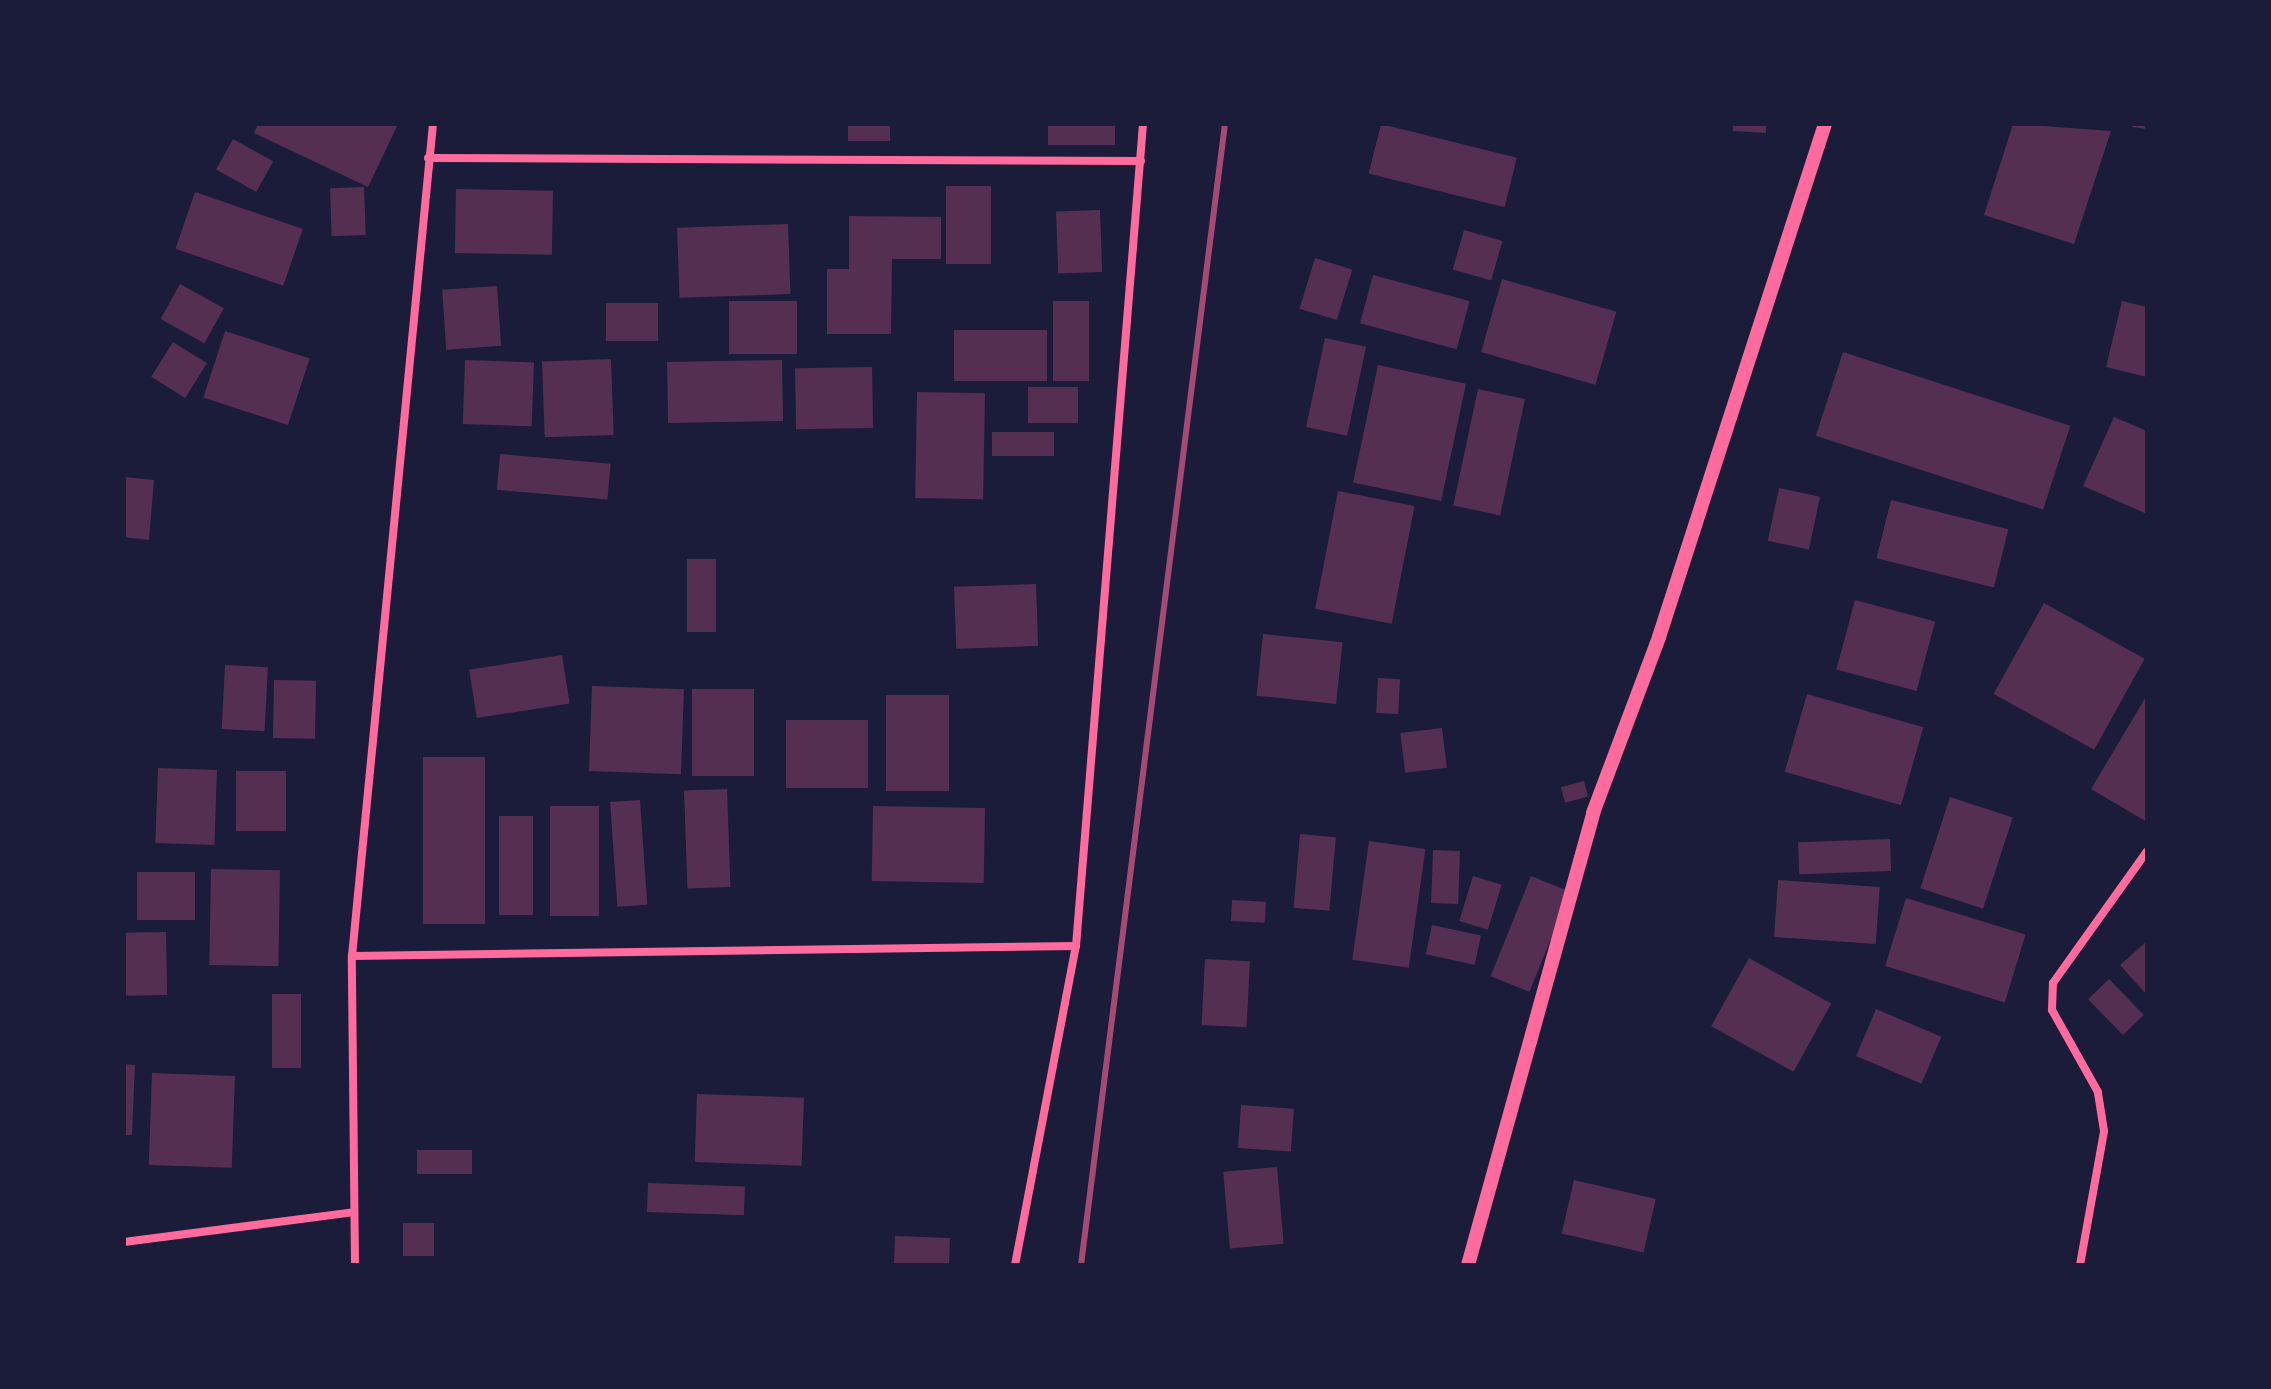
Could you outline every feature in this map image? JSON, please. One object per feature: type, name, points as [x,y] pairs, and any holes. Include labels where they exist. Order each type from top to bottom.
[{"type":"street","points":[[355,1265],[352,956],[433,124]]},
{"type":"street","points":[[1015,1265],[1076,946],[1143,124]]},
{"type":"street","points":[[1468,1265],[1593,813],[1659,637],[1825,124]]},
{"type":"street","points":[[428,158],[1141,161]]},
{"type":"street","points":[[2080,1265],[2104,1131],[2098,1092],[2052,1010],[2053,983],[2147,851]]},
{"type":"street","points":[[352,956],[1076,946]]},
{"type":"street","points":[[124,1242],[354,1212]]},
{"type":"building","points":[[258,124],[398,124],[368,187],[254,133]]},
{"type":"building","points":[[848,124],[890,124],[890,141],[848,141]]},
{"type":"building","points":[[1048,124],[1115,124],[1115,145],[1048,145]]},
{"type":"building","points":[[1381,124],[1517,158],[1505,207],[1369,173]]},
{"type":"building","points":[[1733,124],[1766,124],[1766,133],[1733,131]]},
{"type":"building","points":[[2013,124],[2111,131],[2074,244],[1984,215]]},
{"type":"building","points":[[2132,124],[2147,124],[2147,129],[2132,127]]},
{"type":"building","points":[[233,139],[273,161],[256,192],[216,170]]},
{"type":"building","points":[[946,186],[991,186],[991,264],[946,264]]},
{"type":"building","points":[[364,187],[366,235],[332,236],[330,188]]},
{"type":"building","points":[[456,189],[553,191],[552,255],[455,253]]},
{"type":"building","points":[[195,192],[303,229],[283,286],[175,249]]},
{"type":"building","points":[[1100,210],[1102,272],[1058,273],[1056,212]]},
{"type":"building","points":[[849,216],[941,217],[941,259],[892,259],[891,334],[827,334],[827,269],[849,269]]},
{"type":"building","points":[[788,224],[790,294],[680,298],[677,228]]},
{"type":"building","points":[[1464,230],[1502,241],[1491,280],[1453,269]]},
{"type":"building","points":[[1315,258],[1352,269],[1337,320],[1300,309]]},
{"type":"building","points":[[1373,275],[1470,301],[1457,349],[1360,323]]},
{"type":"building","points":[[1502,279],[1616,312],[1595,385],[1481,352]]},
{"type":"building","points":[[180,284],[224,308],[204,343],[161,319]]},
{"type":"building","points":[[497,286],[501,346],[446,350],[442,290]]},
{"type":"building","points":[[729,301],[797,301],[797,354],[729,354]]},
{"type":"building","points":[[1053,301],[1089,301],[1089,381],[1053,381]]},
{"type":"building","points":[[2122,301],[2147,307],[2147,377],[2106,367]]},
{"type":"building","points":[[606,303],[658,303],[658,341],[606,341]]},
{"type":"building","points":[[954,330],[1047,330],[1047,381],[954,381]]},
{"type":"building","points":[[225,331],[310,359],[288,425],[203,398]]},
{"type":"building","points":[[1325,338],[1366,347],[1347,436],[1306,427]]},
{"type":"building","points":[[173,342],[207,363],[185,398],[151,377]]},
{"type":"building","points":[[1843,352],[2070,426],[2043,510],[1816,436]]},
{"type":"building","points":[[611,359],[614,435],[545,437],[542,361]]},
{"type":"building","points":[[465,360],[534,362],[532,426],[463,424]]},
{"type":"building","points":[[782,360],[783,421],[668,423],[667,362]]},
{"type":"building","points":[[1378,365],[1466,384],[1441,501],[1353,482]]},
{"type":"building","points":[[872,367],[873,428],[796,429],[795,368]]},
{"type":"building","points":[[1028,387],[1078,387],[1078,423],[1028,423]]},
{"type":"building","points":[[1478,389],[1525,399],[1500,515],[1453,505]]},
{"type":"building","points":[[917,392],[985,393],[983,499],[915,498]]},
{"type":"building","points":[[2114,417],[2147,431],[2147,514],[2083,486]]},
{"type":"building","points":[[992,432],[1054,432],[1054,456],[992,456]]},
{"type":"building","points":[[500,454],[611,464],[607,500],[497,490]]},
{"type":"building","points":[[124,477],[154,480],[149,540],[124,537]]},
{"type":"building","points":[[1779,488],[1820,497],[1809,550],[1768,541]]},
{"type":"building","points":[[1338,491],[1415,506],[1392,624],[1315,609]]},
{"type":"building","points":[[1891,500],[2008,529],[1994,587],[1876,558]]},
{"type":"building","points":[[687,559],[716,559],[716,632],[687,632]]},
{"type":"building","points":[[1036,584],[1038,646],[956,649],[954,587]]},
{"type":"building","points":[[1855,600],[1935,621],[1917,691],[1836,670]]},
{"type":"building","points":[[2044,603],[2145,659],[2094,750],[1994,694]]},
{"type":"building","points":[[1263,634],[1343,642],[1336,704],[1257,696]]},
{"type":"building","points":[[562,655],[570,703],[477,718],[469,670]]},
{"type":"building","points":[[225,665],[268,667],[265,731],[222,729]]},
{"type":"building","points":[[1378,678],[1400,679],[1398,714],[1376,713]]},
{"type":"building","points":[[274,680],[316,681],[315,739],[273,738]]},
{"type":"building","points":[[592,686],[684,689],[681,774],[589,771]]},
{"type":"building","points":[[692,689],[754,689],[754,776],[692,776]]},
{"type":"building","points":[[1807,694],[1923,727],[1901,805],[1785,772]]},
{"type":"building","points":[[886,695],[949,695],[949,791],[886,791]]},
{"type":"building","points":[[2147,695],[2147,822],[2091,789]]},
{"type":"building","points":[[786,720],[868,720],[868,788],[786,788]]},
{"type":"building","points":[[1442,728],[1447,768],[1405,773],[1400,733]]},
{"type":"building","points":[[423,757],[485,757],[485,924],[423,924]]},
{"type":"building","points":[[158,768],[217,770],[214,845],[155,843]]},
{"type":"building","points":[[236,771],[286,771],[286,831],[236,831]]},
{"type":"building","points":[[1584,781],[1588,796],[1565,803],[1561,787]]},
{"type":"building","points":[[727,789],[730,887],[687,888],[684,791]]},
{"type":"building","points":[[1950,797],[2013,817],[1983,909],[1920,888]]},
{"type":"building","points":[[640,800],[647,905],[617,907],[610,802]]},
{"type":"building","points":[[550,806],[599,806],[599,916],[550,916]]},
{"type":"building","points":[[873,806],[985,808],[984,883],[872,881]]},
{"type":"building","points":[[499,816],[533,816],[533,915],[499,915]]},
{"type":"building","points":[[1300,834],[1336,837],[1329,911],[1294,908]]},
{"type":"building","points":[[1890,839],[1891,871],[1799,874],[1798,842]]},
{"type":"building","points":[[1369,841],[1425,849],[1409,968],[1352,960]]},
{"type":"building","points":[[1433,850],[1460,851],[1458,904],[1431,903]]},
{"type":"building","points":[[211,869],[280,870],[278,966],[209,965]]},
{"type":"building","points":[[137,872],[195,872],[195,920],[137,920]]},
{"type":"building","points":[[1473,876],[1502,885],[1488,930],[1459,921]]},
{"type":"building","points":[[1531,876],[1570,892],[1529,992],[1491,976]]},
{"type":"building","points":[[1778,880],[1880,887],[1876,944],[1774,937]]},
{"type":"building","points":[[1906,898],[2026,935],[2005,1002],[1885,966]]},
{"type":"building","points":[[1232,900],[1266,902],[1265,923],[1231,921]]},
{"type":"building","points":[[1432,925],[1481,935],[1475,965],[1426,954]]},
{"type":"building","points":[[166,932],[167,995],[125,996],[124,933]]},
{"type":"building","points":[[2147,941],[2147,995],[2120,965]]},
{"type":"building","points":[[1749,958],[1831,1004],[1793,1072],[1711,1026]]},
{"type":"building","points":[[1205,959],[1250,961],[1246,1027],[1202,1025]]},
{"type":"building","points":[[2109,979],[2144,1015],[2123,1035],[2088,999]]},
{"type":"building","points":[[272,994],[301,994],[301,1068],[272,1068]]},
{"type":"building","points":[[1876,1009],[1941,1037],[1921,1084],[1856,1056]]},
{"type":"building","points":[[124,1064],[135,1065],[132,1135],[124,1135]]},
{"type":"building","points":[[152,1073],[235,1076],[232,1168],[149,1165]]},
{"type":"building","points":[[697,1094],[804,1098],[802,1166],[695,1162]]},
{"type":"building","points":[[1241,1105],[1294,1109],[1291,1152],[1238,1148]]},
{"type":"building","points":[[417,1150],[472,1150],[472,1174],[417,1174]]},
{"type":"building","points":[[1277,1167],[1284,1244],[1230,1248],[1223,1172]]},
{"type":"building","points":[[1574,1180],[1656,1199],[1643,1252],[1562,1234]]},
{"type":"building","points":[[648,1183],[745,1186],[744,1215],[647,1212]]},
{"type":"building","points":[[403,1223],[434,1223],[434,1256],[403,1256]]},
{"type":"building","points":[[895,1236],[950,1238],[949,1265],[894,1265]]},
{"type":"railway","points":[[1081,1265],[1225,124]]}]
